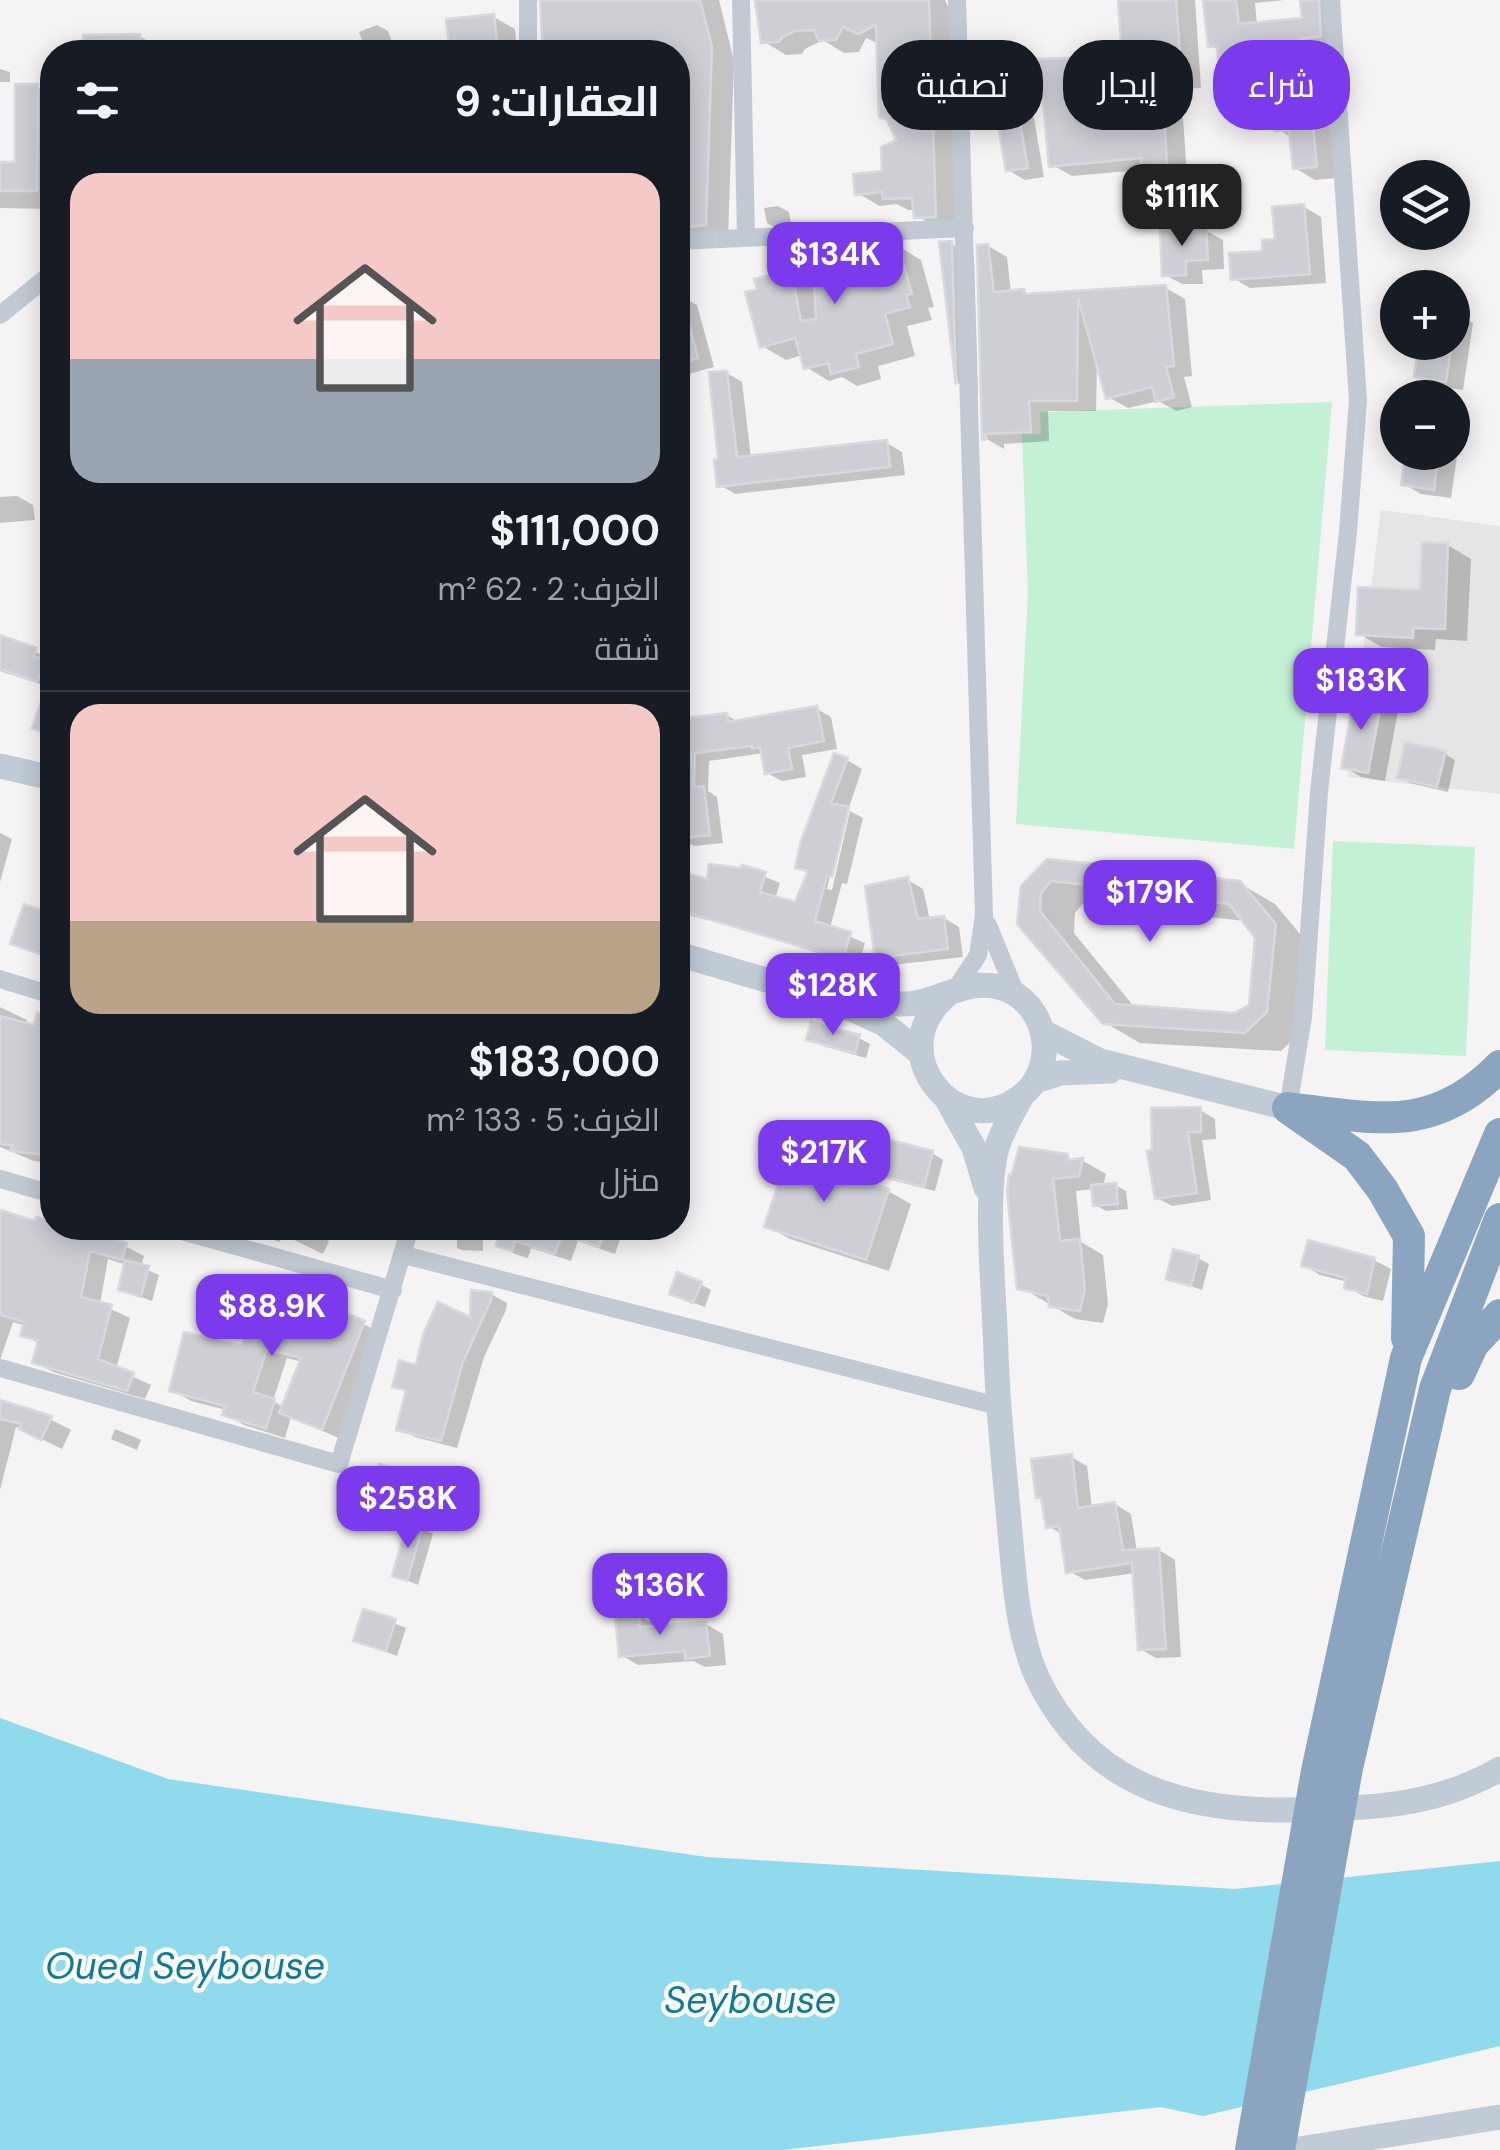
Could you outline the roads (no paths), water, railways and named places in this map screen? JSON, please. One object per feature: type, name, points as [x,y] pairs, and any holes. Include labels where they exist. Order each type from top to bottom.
[{"type":"highway","points":[[1288,1108],[1369,1117],[1402,1118],[1432,1113],[1475,1092],[1500,1066]]},
{"type":"highway","points":[[1251,2150],[1332,1769],[1406,1358],[1408,1236],[1382,1189],[1357,1156],[1288,1108]]},
{"type":"highway","points":[[1406,1358],[1500,1134]]},
{"type":"highway","points":[[1279,2150],[1332,1769],[1409,1504],[1435,1388],[1500,1219]]},
{"type":"highway","points":[[1409,1504],[1473,1344],[1500,1315]]},
{"type":"street","points":[[528,0],[528,40]]},
{"type":"street","points":[[741,0],[746,238]]},
{"type":"street","points":[[958,0],[984,915],[978,955],[926,1021],[920,1053],[931,1083],[946,1098],[981,1166],[992,1218]]},
{"type":"street","points":[[1043,1032],[1084,1054],[1135,1072],[1288,1108],[1303,1017],[1319,792],[1348,532],[1358,400],[1331,0]]},
{"type":"street","points":[[690,240],[964,228]]},
{"type":"street","points":[[0,315],[40,283]]},
{"type":"street","points":[[0,766],[40,775]]},
{"type":"street","points":[[984,915],[1016,994],[1033,1010],[1043,1032],[1045,1052],[995,1154],[992,1218],[998,1406],[1015,1584],[1026,1644],[1037,1676],[1066,1722],[1114,1770],[1159,1792],[1203,1805],[1236,1810],[1383,1808],[1430,1798],[1500,1769]]},
{"type":"street","points":[[690,957],[822,995],[867,1002],[913,1004],[986,985],[1016,994]]},
{"type":"street","points":[[0,980],[40,992]]},
{"type":"street","points":[[822,995],[884,1024],[920,1053]]},
{"type":"street","points":[[946,1098],[964,1107],[984,1110],[1004,1106],[1028,1089],[1079,1071],[1135,1072]]},
{"type":"street","points":[[0,1180],[40,1191]]},
{"type":"street","points":[[215,1240],[393,1290]]},
{"type":"street","points":[[0,1368],[338,1464],[407,1240]]},
{"type":"street","points":[[404,1255],[998,1406]]},
{"type":"street","points":[[1293,2150],[1500,2117]]},
{"type":"water","name":"Oued Seybouse","points":[[0,1718],[168,1779],[707,1857],[1235,1889],[1500,1861],[1500,2046],[1203,2116],[1161,2107],[782,2150],[0,2150]]},
{"type":"water label","name":"Seybouse","points":[[750,2000]]}]
